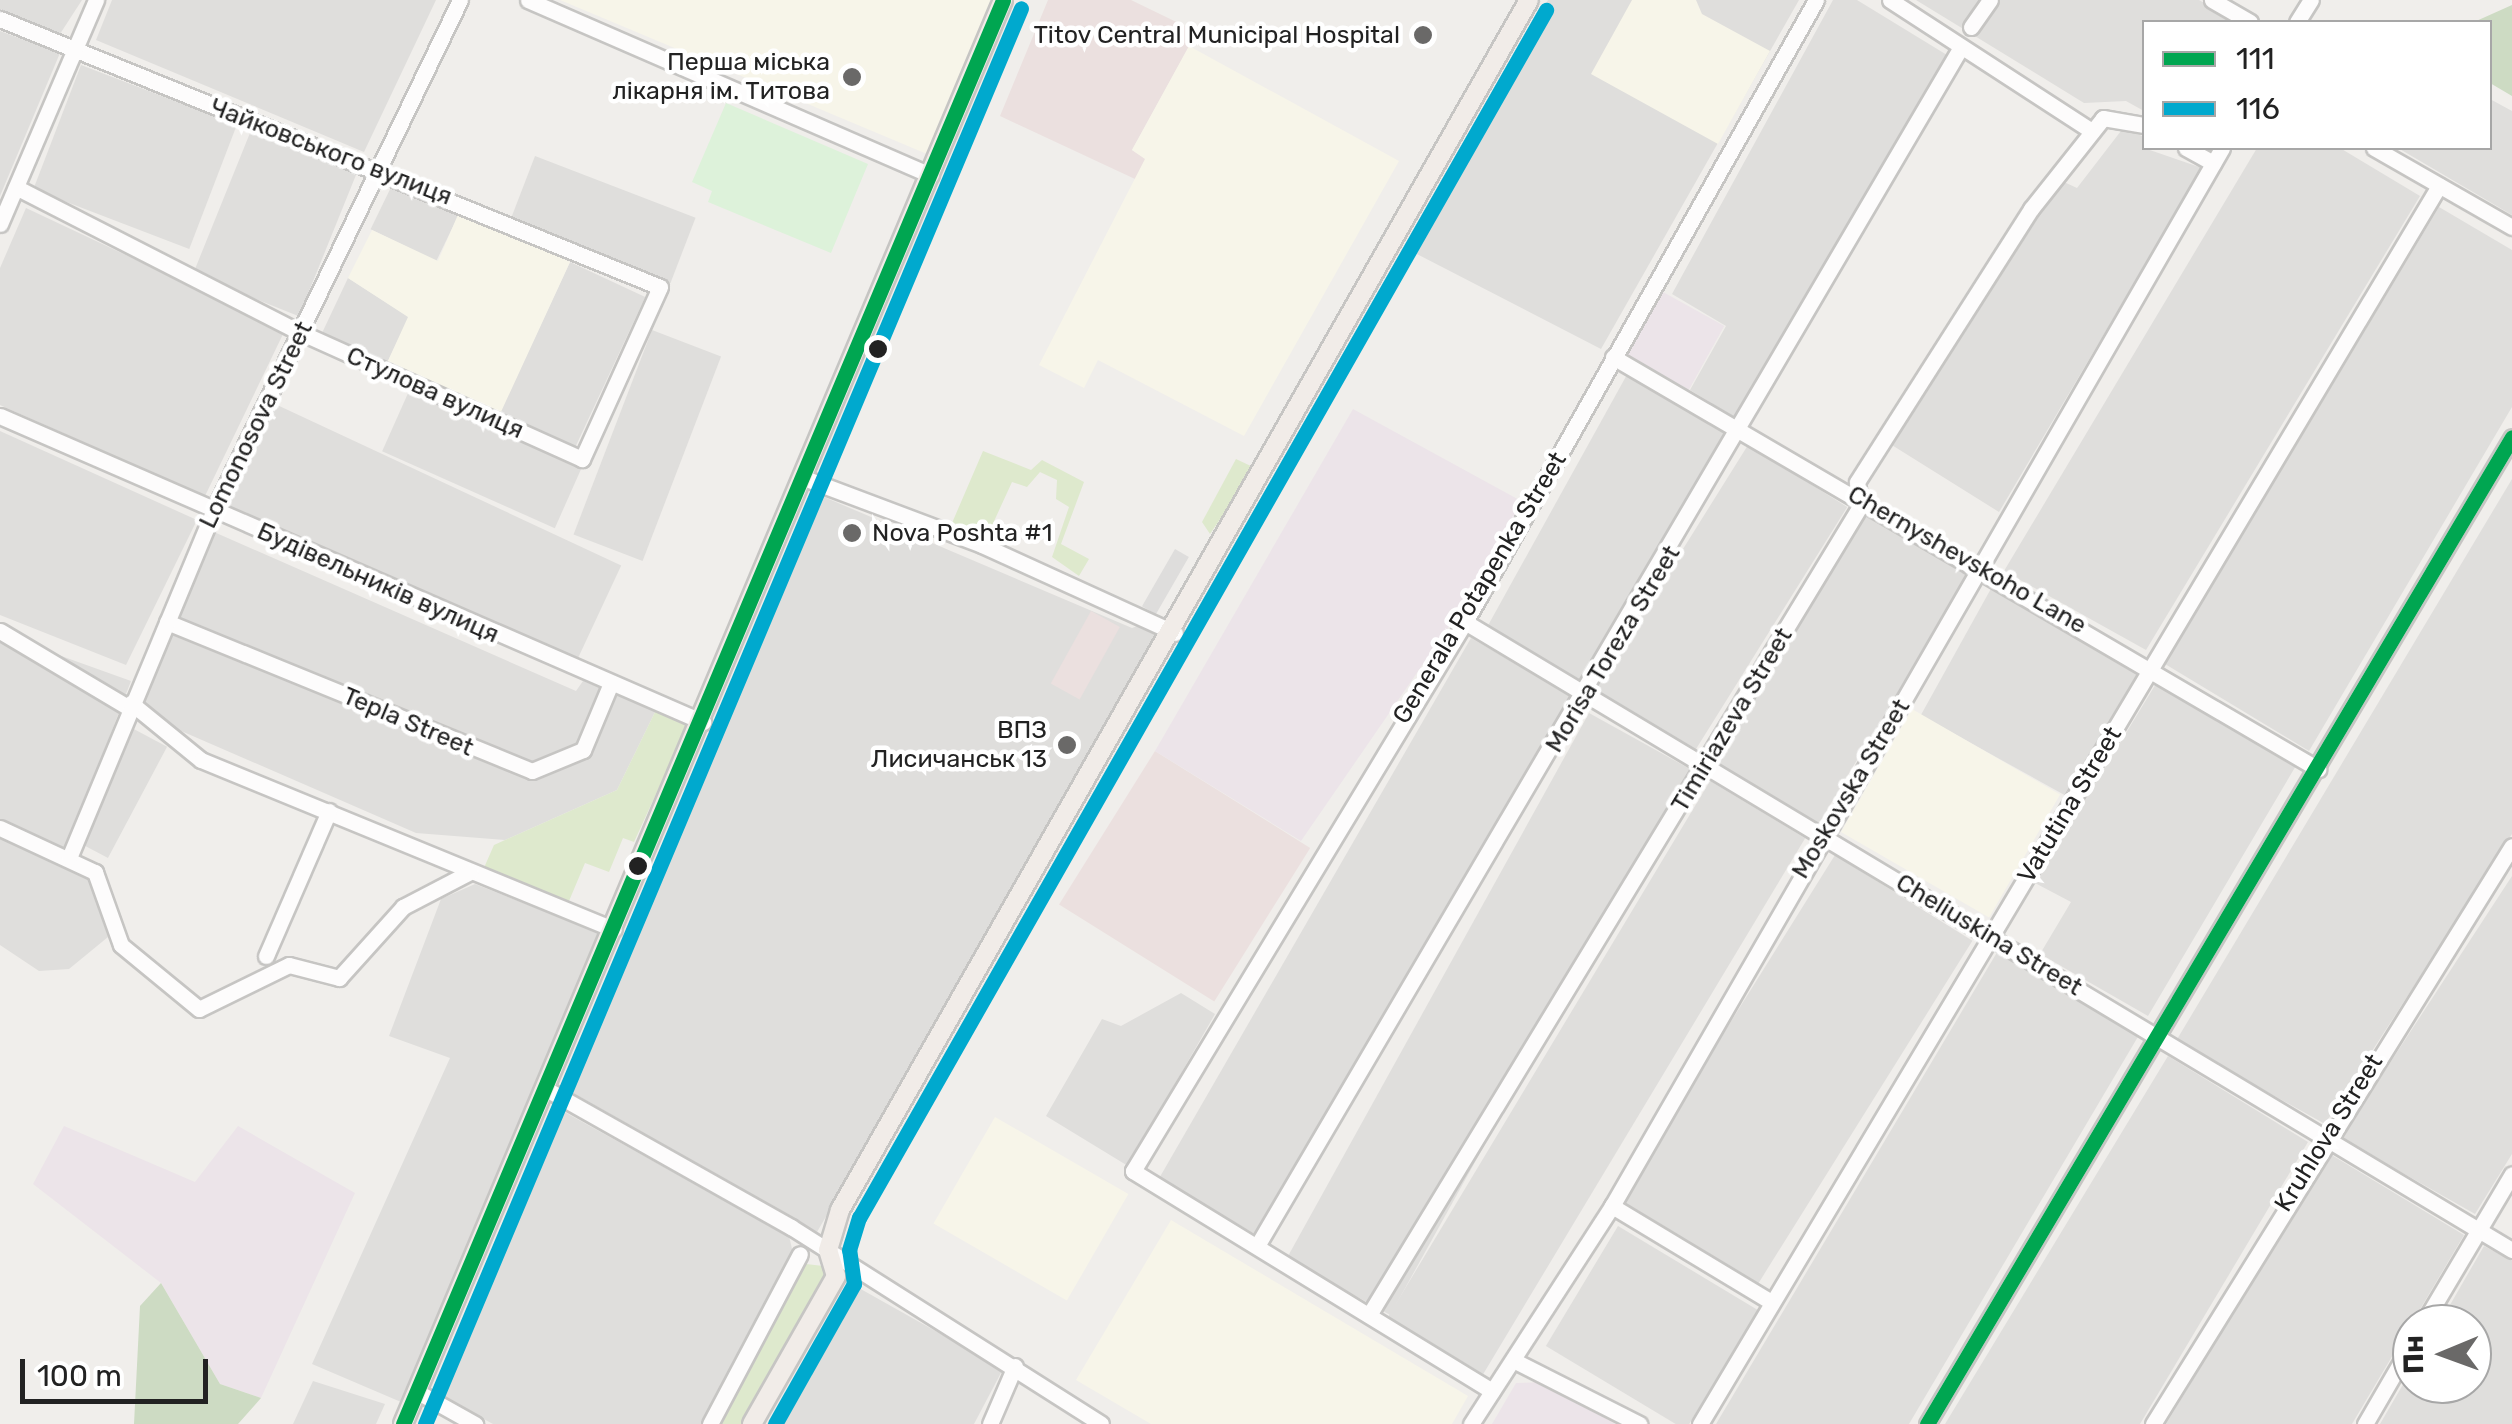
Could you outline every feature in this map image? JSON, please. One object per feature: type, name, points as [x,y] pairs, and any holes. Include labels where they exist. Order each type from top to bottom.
[{"type":"main road","points":[[402,1424],[703,722],[1003,0]]},
{"type":"main road","points":[[752,1424],[836,1276],[828,1250],[840,1210],[1175,633],[1529,0]]},
{"type":"street","points":[[0,224],[96,0]]},
{"type":"street","name":"Lomonosova Street","points":[[68,858],[214,510],[460,0]]},
{"type":"street","points":[[528,0],[931,176]]},
{"type":"street","name":"Generala Potapenka Street","points":[[1257,1246],[1133,1171],[1465,622],[1816,0]]},
{"type":"street","points":[[1890,0],[2092,131],[2122,114],[2142,124]]},
{"type":"street","points":[[1971,27],[1990,0]]},
{"type":"street","points":[[2212,0],[2247,20]]},
{"type":"street","name":"Чайковського вулиця","points":[[0,19],[377,168],[660,287]]},
{"type":"street","name":"Morisa Toreza Street","points":[[1257,1246],[1744,429],[1961,47]]},
{"type":"street","name":"Timiriazeva Street","points":[[1369,1315],[1704,767],[1860,498],[1858,482],[2031,209],[2092,131]]},
{"type":"street","points":[[2190,150],[2213,163]]},
{"type":"street","name":"Moskovska Street","points":[[1472,1424],[1492,1391],[1519,1363],[1612,1206],[1821,836],[1982,571],[2221,150]]},
{"type":"street","points":[[2377,150],[2512,228]]},
{"type":"street","name":"Vatutina Street","points":[[1700,1424],[2439,186]]},
{"type":"street","name":"Стулова вулиця","points":[[16,187],[301,333],[582,459],[660,287]]},
{"type":"street","name":"Chernyshevskoho Lane","points":[[1613,356],[2153,666],[2318,769]]},
{"type":"street","name":"Будівельників вулиця","points":[[0,416],[703,722]]},
{"type":"street","points":[[1927,1424],[2512,437]]},
{"type":"street","points":[[804,478],[997,551],[1175,633]]},
{"type":"street","name":"Tepla Street","points":[[167,622],[532,770],[583,750],[611,683]]},
{"type":"street","name":"Cheliuskina Street","points":[[1465,622],[2512,1250]]},
{"type":"street","points":[[0,630],[130,706],[201,760],[614,929]]},
{"type":"street","points":[[266,956],[329,811]]},
{"type":"street","points":[[0,828],[95,872],[121,944],[199,1009],[289,965],[339,978],[403,907],[470,872]]},
{"type":"street","name":"Kruhlova Street","points":[[2153,1424],[2323,1139],[2512,846]]},
{"type":"street","points":[[546,1089],[791,1227],[1101,1424]]},
{"type":"street","points":[[2434,1304],[2512,1174]]},
{"type":"street","points":[[1612,1206],[1771,1302]]},
{"type":"street","points":[[710,1424],[800,1254],[791,1227]]},
{"type":"street","points":[[1257,1246],[1492,1391]]},
{"type":"street","points":[[800,1254],[828,1250]]},
{"type":"street","points":[[1519,1363],[1639,1424]]},
{"type":"street","points":[[990,1424],[1015,1366]]},
{"type":"street","points":[[2365,1424],[2392,1377]]},
{"type":"street","points":[[416,1391],[475,1424]]},
{"type":"shaded area","points":[[0,0],[82,0],[60,34],[0,9]]},
{"type":"shaded area","points":[[112,0],[436,0],[364,152],[96,40]]},
{"type":"shaded area","name":"Перша міська лікарня ім. Титова","points":[[560,0],[992,0],[927,154]]},
{"type":"shaded area","points":[[1048,0],[1131,0],[1197,32],[1132,150],[1146,159],[1135,179],[1000,116]]},
{"type":"shaded area","points":[[1548,0],[1799,0],[1601,349],[1413,252]]},
{"type":"shaded area","points":[[1632,0],[1696,0],[1702,14],[1770,51],[1718,144],[1591,74]]},
{"type":"shaded area","points":[[1833,0],[1857,0],[1947,55],[1736,418],[1690,390],[1726,326],[1672,294]]},
{"type":"shaded area","points":[[1916,0],[2199,0],[2234,20],[2142,20],[2142,110],[2126,101],[2084,103]]},
{"type":"shaded area","points":[[0,31],[60,53],[0,196]]},
{"type":"shaded area","points":[[1189,46],[1399,161],[1244,436],[1098,360],[1084,388],[1039,365],[1145,159],[1132,150]]},
{"type":"shaded area","points":[[81,65],[237,125],[189,249],[33,189]]},
{"type":"shaded area","points":[[2492,100],[2512,111],[2512,215],[2401,150],[2492,150]]},
{"type":"shaded area","points":[[2124,127],[2142,136],[2142,150],[2202,168],[1999,512],[1887,442],[2033,215],[2064,182],[2077,188]]},
{"type":"shaded area","points":[[252,128],[358,171],[299,316],[193,274]]},
{"type":"shaded area","points":[[2256,150],[2343,150],[2420,196],[2146,650],[2004,571]]},
{"type":"shaded area","points":[[535,156],[696,218],[670,283],[510,221]]},
{"type":"shaded area","points":[[396,177],[462,209],[436,261],[371,229]]},
{"type":"shaded area","points":[[2439,207],[2512,250],[2512,407],[2309,751],[2165,664]]},
{"type":"shaded area","points":[[26,208],[285,330],[205,496],[0,405],[0,268]]},
{"type":"shaded area","points":[[460,210],[570,262],[500,414],[387,363],[408,317],[348,278],[372,230],[438,261]]},
{"type":"shaded area","points":[[570,262],[645,297],[575,448],[499,413]]},
{"type":"shaded area","points":[[348,278],[409,317],[387,363],[322,333]]},
{"type":"shaded area","points":[[1663,292],[1724,326],[1689,390],[1628,356]]},
{"type":"shaded area","points":[[652,330],[721,357],[643,561],[574,534]]},
{"type":"shaded area","points":[[1629,371],[1732,428],[1590,685],[1486,628]]},
{"type":"shaded area","points":[[409,391],[582,468],[555,528],[382,451]]},
{"type":"shaded area","points":[[275,404],[621,565],[574,667],[228,506]]},
{"type":"shaded area","points":[[1353,409],[1523,502],[1503,548],[1301,841],[1155,751]]},
{"type":"shaded area","points":[[0,431],[197,520],[126,665],[0,615]]},
{"type":"shaded area","points":[[1748,445],[1847,507],[1694,753],[1594,691]]},
{"type":"shaded area","points":[[2512,479],[2512,834],[2325,1124],[2176,1041]]},
{"type":"shaded area","points":[[817,494],[1132,628],[1143,624],[1161,641],[817,1232],[561,1086]]},
{"type":"shaded area","points":[[1866,514],[1968,575],[1818,825],[1716,763]]},
{"type":"shaded area","points":[[214,532],[576,691],[583,681],[656,710],[617,790],[505,840],[416,833],[172,727],[140,703],[174,631],[515,774],[515,760],[174,619]]},
{"type":"shaded area","points":[[1175,549],[1189,557],[1156,614],[1142,606]]},
{"type":"shaded area","points":[[1993,585],[2143,668],[2070,798],[1921,715]]},
{"type":"shaded area","points":[[1091,611],[1120,627],[1080,700],[1051,684]]},
{"type":"shaded area","points":[[0,634],[131,681],[66,850],[0,822]]},
{"type":"shaded area","points":[[1471,638],[1574,698],[1262,1238],[1159,1178]]},
{"type":"shaded area","points":[[2157,682],[2297,764],[2148,1016],[2040,954],[2071,902],[2035,883]]},
{"type":"shaded area","points":[[1912,709],[2060,794],[1989,917],[1841,832]]},
{"type":"shaded area","points":[[1589,713],[1692,770],[1390,1315],[1287,1258]]},
{"type":"shaded area","points":[[130,727],[167,747],[108,858],[71,838]]},
{"type":"shaded area","points":[[1155,751],[1310,848],[1214,1001],[1059,904]]},
{"type":"shaded area","points":[[1710,781],[1805,838],[1483,1374],[1388,1317]]},
{"type":"shaded area","points":[[0,834],[89,878],[108,937],[69,969],[39,971],[0,945]]},
{"type":"shaded area","points":[[1835,855],[1972,941],[1755,1289],[1617,1204]]},
{"type":"shaded area","points":[[2512,876],[2512,1154],[2475,1214],[2341,1138]]},
{"type":"shaded area","points":[[475,884],[599,933],[401,1402],[312,1364],[450,1058],[389,1036],[441,899]]},
{"type":"shaded area","points":[[1999,949],[2139,1035],[1909,1424],[1716,1424]]},
{"type":"shaded area","points":[[1181,993],[1215,1014],[1128,1166],[1046,1116],[1102,1019],[1121,1026]]},
{"type":"shaded area","points":[[2168,1056],[2308,1142],[2140,1424],[1945,1424]]},
{"type":"shaded area","points":[[559,1109],[789,1236],[793,1253],[703,1424],[493,1424],[432,1391]]},
{"type":"shaded area","points":[[995,1117],[1128,1194],[1067,1301],[934,1224]]},
{"type":"shaded area","points":[[64,1126],[195,1182],[238,1126],[355,1193],[261,1398],[220,1384],[161,1283],[33,1184]]},
{"type":"shaded area","points":[[2330,1154],[2464,1235],[2423,1304],[2392,1304],[2392,1356],[2352,1424],[2166,1424]]},
{"type":"shaded area","points":[[1171,1220],[1468,1396],[1452,1424],[1151,1424],[1076,1380]]},
{"type":"shaded area","points":[[1618,1226],[1758,1310],[1689,1424],[1676,1424],[1546,1346]]},
{"type":"shaded area","points":[[2484,1246],[2512,1261],[2512,1424],[2380,1424],[2392,1403],[2492,1404],[2492,1304],[2451,1304]]},
{"type":"shaded area","points":[[850,1283],[1003,1369],[974,1424],[767,1424]]},
{"type":"shaded area","points":[[313,1381],[385,1404],[376,1424],[293,1424]]},
{"type":"shaded area","points":[[1544,1382],[1615,1424],[1492,1424],[1516,1383]]},
{"type":"green space","points":[[2512,5],[2512,96],[2492,84],[2492,20],[2478,20]]},
{"type":"green space","points":[[726,103],[868,164],[831,253],[708,202],[712,191],[692,182]]},
{"type":"green space","points":[[983,451],[1031,470],[1042,460],[1084,482],[1061,544],[1089,559],[1079,576],[1052,557],[1069,507],[1056,499],[1057,480],[1040,472],[1027,487],[1012,482],[990,530],[952,523]]},
{"type":"green space","points":[[1236,459],[1255,468],[1210,534],[1202,522]]},
{"type":"green space","points":[[656,710],[688,724],[634,842],[623,838],[609,872],[585,863],[569,901],[483,870],[494,845],[617,790]]},
{"type":"green space","points":[[806,1264],[823,1266],[828,1279],[746,1424],[716,1424]]},
{"type":"green space","points":[[161,1283],[220,1384],[261,1398],[238,1424],[134,1424],[140,1306]]},
{"type":"transit line","name":"111","points":[[403,1424],[1003,0]]},
{"type":"transit line","name":"116","points":[[425,1424],[1021,8]]},
{"type":"transit line","name":"116","points":[[775,1424],[854,1284],[849,1250],[859,1218],[1546,10]]},
{"type":"transit line","name":"111","points":[[1927,1424],[2512,437]]},
{"type":"place","name":"Titov Central Municipal Hospital","points":[[1423,35]]},
{"type":"place","name":"Перша міська лікарня ім. Титова","points":[[852,77]]},
{"type":"place","name":"Nova Poshta #1","points":[[852,533]]},
{"type":"place","name":"ВПЗ Лисичанськ 13","points":[[1067,745]]}]
